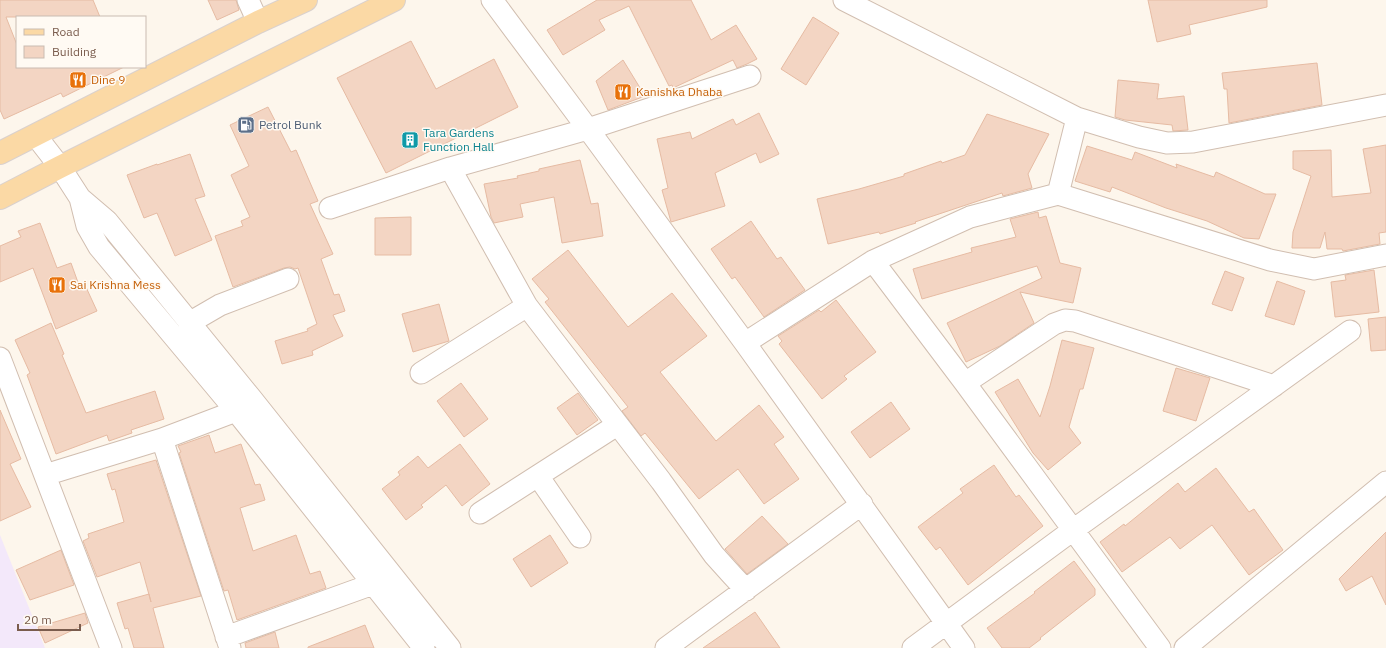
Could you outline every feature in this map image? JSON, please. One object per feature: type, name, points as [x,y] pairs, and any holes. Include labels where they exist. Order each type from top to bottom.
[{"type":"main road","points":[[0,154],[258,22],[306,0]]},
{"type":"main road","points":[[0,198],[394,0]]},
{"type":"street","points":[[248,0],[258,22]]},
{"type":"street","points":[[492,0],[745,343],[964,648]]},
{"type":"street","points":[[844,0],[1077,118],[1139,137],[1168,143],[1193,142],[1386,105]]},
{"type":"street","points":[[330,208],[450,168],[588,129],[750,76]]},
{"type":"street","points":[[1058,194],[1077,118]]},
{"type":"street","points":[[36,136],[60,167],[80,198],[107,221],[251,398],[413,618],[424,648]]},
{"type":"street","points":[[450,168],[527,306],[661,481],[714,554],[746,590]]},
{"type":"street","points":[[745,343],[873,261],[970,217],[1058,194],[1270,260],[1314,269],[1386,255]]},
{"type":"street","points":[[80,198],[87,226],[99,247],[236,411],[373,584],[450,648]]},
{"type":"street","points":[[873,261],[965,383],[1160,648]]},
{"type":"street","points":[[189,323],[220,305],[288,279]]},
{"type":"street","points":[[421,373],[527,306]]},
{"type":"street","points":[[965,383],[1037,334],[1054,324],[1065,320],[1076,321],[1274,386]]},
{"type":"street","points":[[913,648],[1072,530],[1350,331]]},
{"type":"street","points":[[0,358],[111,648]]},
{"type":"street","points":[[45,475],[162,439],[236,411]]},
{"type":"street","points":[[480,513],[617,425]]},
{"type":"street","points":[[162,439],[228,642],[373,584]]},
{"type":"street","points":[[538,476],[580,537]]},
{"type":"street","points":[[1185,648],[1386,482]]},
{"type":"street","points":[[666,648],[862,504]]},
{"type":"shaded area","points":[[0,535],[45,648],[0,648]]},
{"type":"building","points":[[0,0],[93,0],[100,16],[6,17],[16,42],[16,68],[122,68],[63,97],[61,93],[4,119],[0,110]]},
{"type":"building","points":[[208,0],[236,0],[239,10],[217,20]]},
{"type":"building","points":[[597,0],[691,0],[711,40],[736,25],[757,59],[737,68],[733,60],[673,88],[672,85],[669,86],[629,6],[599,20],[605,30],[563,55],[547,30]]},
{"type":"building","points":[[1148,0],[1267,0],[1267,7],[1189,25],[1191,34],[1157,42]]},
{"type":"building","points":[[813,17],[839,33],[806,85],[781,69]]},
{"type":"building","name":"Tara Gardens Function Hall","points":[[411,41],[436,89],[494,59],[518,107],[386,173],[337,78]]},
{"type":"building","points":[[623,60],[645,96],[608,110],[596,81]]},
{"type":"building","points":[[1317,63],[1322,105],[1229,123],[1227,89],[1224,89],[1222,73]]},
{"type":"building","points":[[1118,80],[1159,84],[1157,99],[1184,96],[1188,130],[1173,131],[1172,125],[1125,120],[1115,117]]},
{"type":"building","points":[[268,107],[291,152],[296,150],[318,201],[310,204],[333,254],[321,259],[334,295],[339,294],[345,311],[333,315],[343,336],[312,351],[313,355],[282,364],[275,341],[308,331],[307,329],[317,324],[298,268],[284,268],[233,287],[215,236],[243,226],[241,221],[250,217],[231,175],[249,166],[230,125]]},
{"type":"building","points":[[759,113],[779,154],[760,163],[756,153],[715,173],[725,206],[671,222],[662,190],[668,188],[657,139],[690,132],[692,139],[733,119],[736,125]]},
{"type":"building","points":[[987,114],[1049,134],[1028,174],[1032,188],[1003,196],[1002,193],[880,234],[879,232],[828,244],[817,199],[904,176],[904,174],[941,161],[942,163],[965,155]]},
{"type":"building","points":[[1386,145],[1386,232],[1379,233],[1380,244],[1343,251],[1342,249],[1327,249],[1325,232],[1320,248],[1292,248],[1293,232],[1311,176],[1293,169],[1293,151],[1331,150],[1332,197],[1371,193],[1363,149]]},
{"type":"building","points":[[1087,146],[1132,160],[1135,152],[1177,168],[1176,164],[1214,177],[1216,172],[1265,194],[1276,194],[1259,239],[1244,238],[1207,221],[1166,208],[1112,187],[1110,192],[1075,181]]},
{"type":"building","points":[[190,154],[205,196],[195,199],[212,240],[175,256],[157,213],[144,218],[127,175]]},
{"type":"building","points":[[580,160],[591,204],[598,203],[603,236],[562,243],[554,197],[520,204],[523,217],[494,223],[491,217],[484,184],[518,178],[517,176],[539,171],[539,169]]},
{"type":"building","points":[[1038,212],[1039,218],[1046,216],[1060,263],[1081,268],[1073,303],[1020,292],[1034,323],[1000,346],[966,362],[947,323],[1042,278],[1037,266],[922,299],[913,269],[972,252],[971,248],[1016,237],[1010,219]]},
{"type":"building","points":[[411,217],[411,255],[375,255],[375,218]]},
{"type":"building","points":[[751,221],[777,259],[781,257],[805,290],[764,317],[735,277],[732,279],[711,249]]},
{"type":"building","points":[[40,223],[57,268],[71,263],[80,288],[85,285],[97,311],[56,329],[33,268],[0,282],[0,246],[21,237],[18,231]]},
{"type":"building","points":[[568,250],[628,327],[672,293],[707,336],[660,372],[716,441],[759,405],[784,437],[774,444],[799,479],[764,504],[738,469],[699,499],[645,433],[641,436],[622,411],[628,407],[545,302],[549,299],[532,279]]},
{"type":"building","points":[[1374,270],[1379,312],[1335,317],[1331,282],[1346,280],[1345,275]]},
{"type":"building","points":[[1225,271],[1244,278],[1232,311],[1212,304]]},
{"type":"building","points":[[1277,281],[1305,291],[1294,325],[1265,316]]},
{"type":"building","points":[[836,300],[876,352],[844,376],[847,379],[822,399],[779,344],[782,341],[778,336],[819,310],[821,312]]},
{"type":"building","points":[[439,304],[449,341],[413,352],[402,314]]},
{"type":"building","points":[[1386,317],[1386,350],[1371,351],[1368,319]]},
{"type":"building","points":[[51,323],[64,354],[62,355],[86,413],[155,391],[164,419],[131,430],[132,433],[109,441],[107,435],[56,454],[27,375],[30,373],[15,340]]},
{"type":"building","points":[[1062,340],[1094,348],[1083,389],[1080,389],[1069,427],[1081,443],[1048,470],[1033,453],[995,392],[1018,379],[1040,417]]},
{"type":"building","points":[[1176,368],[1210,378],[1196,421],[1163,411]]},
{"type":"building","points":[[461,383],[488,419],[464,437],[437,401]]},
{"type":"building","points":[[578,393],[598,420],[577,435],[557,408]]},
{"type":"building","points":[[891,402],[910,429],[870,458],[851,432]]},
{"type":"building","points":[[0,410],[21,459],[10,464],[31,507],[0,521]]},
{"type":"building","points":[[209,435],[215,453],[241,444],[255,485],[260,484],[265,500],[240,508],[253,551],[296,535],[310,574],[320,571],[326,588],[237,620],[228,590],[224,591],[179,453],[181,452],[178,446]]},
{"type":"building","points":[[460,444],[490,484],[462,506],[446,485],[421,505],[423,507],[406,520],[382,489],[400,475],[398,472],[418,456],[428,468]]},
{"type":"building","points":[[156,460],[201,596],[153,608],[164,648],[134,648],[128,628],[125,629],[117,603],[149,594],[140,562],[97,577],[83,541],[89,538],[88,534],[124,522],[115,489],[112,490],[107,474]]},
{"type":"building","points":[[994,465],[1016,497],[1019,495],[1043,526],[968,585],[940,547],[936,550],[918,527],[963,493],[960,489]]},
{"type":"building","points":[[1216,468],[1249,512],[1254,509],[1283,550],[1249,575],[1212,525],[1180,549],[1170,537],[1122,572],[1100,542],[1124,524],[1125,526],[1178,483],[1185,492]]},
{"type":"building","points":[[762,516],[788,544],[747,574],[725,549]]},
{"type":"building","points":[[1386,532],[1386,605],[1372,576],[1346,591],[1339,579]]},
{"type":"building","points":[[550,535],[568,563],[531,587],[513,559]]},
{"type":"building","points":[[61,550],[74,585],[30,600],[16,570]]},
{"type":"building","points":[[1074,561],[1095,589],[1095,595],[1029,648],[1002,648],[987,628],[1035,593],[1034,592]]},
{"type":"building","points":[[755,612],[780,648],[703,648]]},
{"type":"building","points":[[85,613],[88,623],[45,643],[38,627]]},
{"type":"building","points":[[365,625],[374,648],[308,648],[308,647]]},
{"type":"building","points":[[275,632],[279,648],[246,648],[245,643]]},
{"type":"place","name":"Dine 9","points":[[78,80]]},
{"type":"place","name":"Kanishka Dhaba","points":[[623,92]]},
{"type":"place","name":"Petrol Bunk","points":[[246,125]]},
{"type":"place","name":"Tara Gardens Function Hall","points":[[410,140]]},
{"type":"place","name":"Sai Krishna Mess","points":[[57,285]]}]
